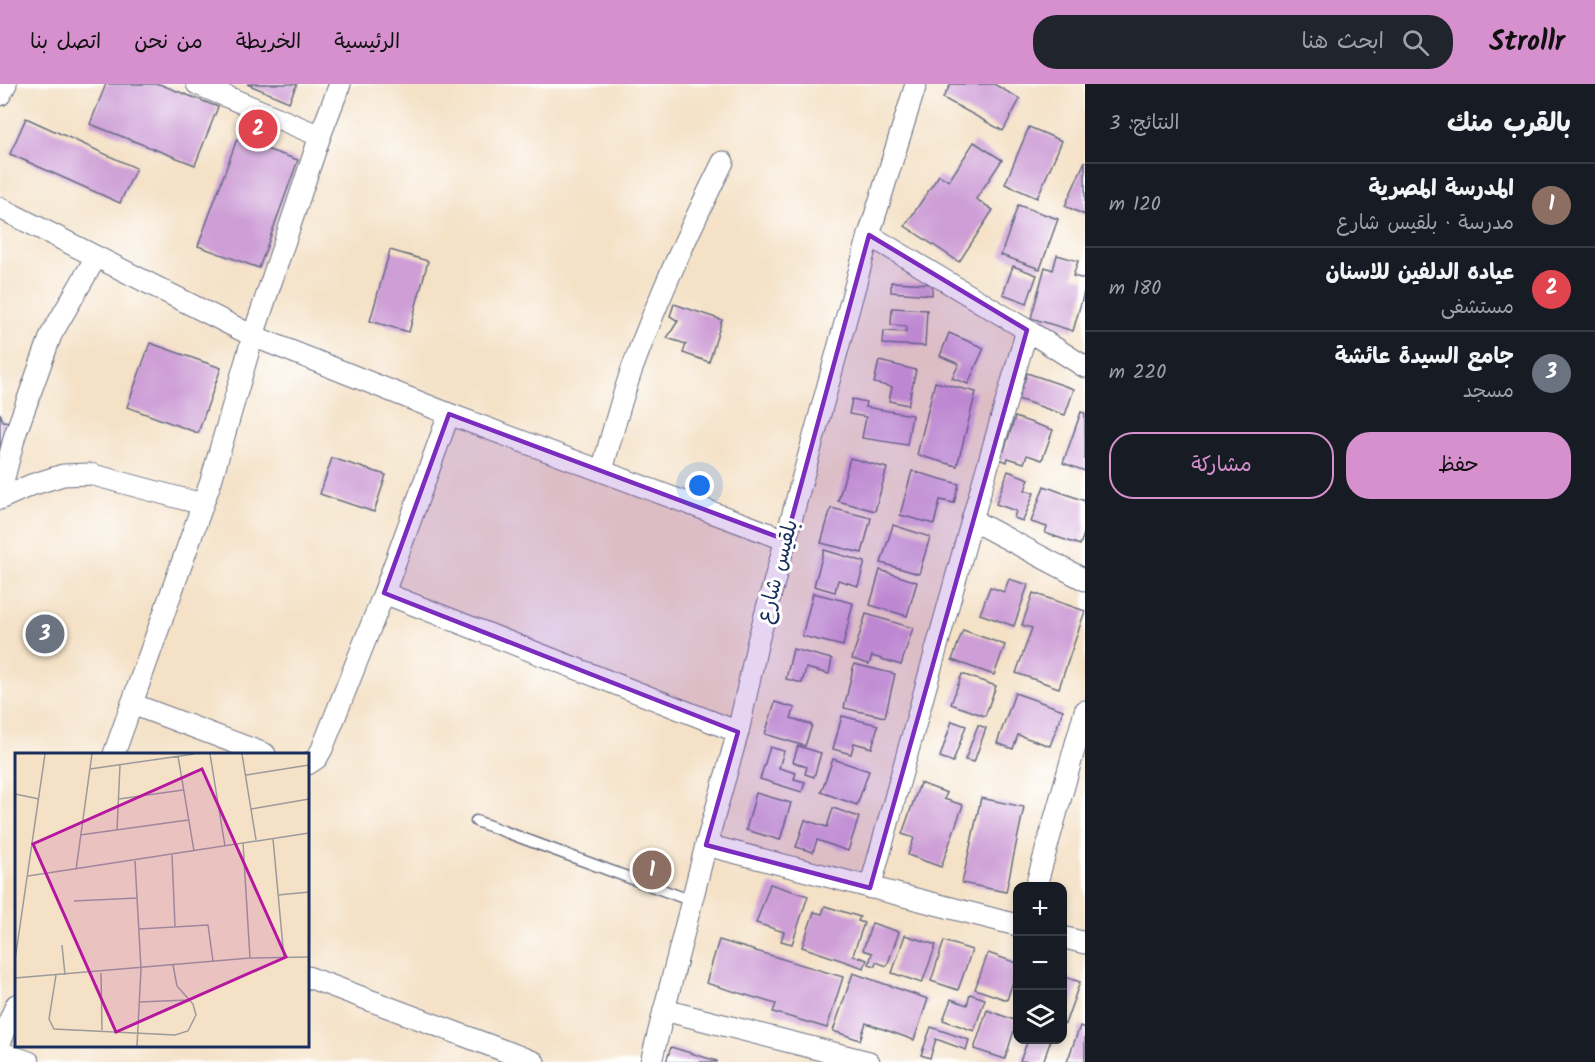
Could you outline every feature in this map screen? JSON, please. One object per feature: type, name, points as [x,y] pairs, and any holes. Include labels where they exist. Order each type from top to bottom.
[{"type":"street","points":[[0,95],[6,84]]},
{"type":"street","points":[[197,84],[320,136]]},
{"type":"street","points":[[114,753],[211,481],[253,336],[320,136],[340,84]]},
{"type":"street","name":"بلقيس شارع","points":[[651,1062],[706,846],[738,732],[758,641],[869,235],[916,84]]},
{"type":"street","points":[[602,471],[632,371],[647,330],[685,240],[723,162]]},
{"type":"street","points":[[0,208],[253,336],[449,414],[786,540]]},
{"type":"street","points":[[869,235],[1085,367]]},
{"type":"street","points":[[0,493],[15,435],[51,335],[96,257]]},
{"type":"street","points":[[870,888],[1027,330]]},
{"type":"street","points":[[309,763],[317,758],[322,749],[384,592],[449,414]]},
{"type":"street","points":[[0,499],[31,485],[63,475],[90,474],[202,504]]},
{"type":"street","points":[[972,520],[1085,580]]},
{"type":"street","points":[[384,592],[738,732]]},
{"type":"street","points":[[132,704],[262,753]]},
{"type":"street","points":[[1037,882],[1085,711]]},
{"type":"street","points":[[706,846],[1013,924]]},
{"type":"street","points":[[1067,938],[1085,943]]},
{"type":"street","points":[[309,977],[534,1062]]},
{"type":"street","points":[[0,1043],[15,1007]]},
{"type":"street","points":[[664,1010],[869,1062]]},
{"type":"street","points":[[0,1052],[29,1062]]},
{"type":"lane","points":[[476,821],[692,901]]},
{"type":"highlighted area","points":[[869,235],[1027,330],[870,888],[706,845],[738,732],[384,593],[449,414],[786,540]]},
{"type":"building","points":[[106,84],[159,84],[218,107],[195,165],[90,124]]},
{"type":"building","points":[[247,84],[297,84],[289,102]]},
{"type":"building","points":[[951,84],[994,84],[1020,99],[1003,131],[943,98]]},
{"type":"building","points":[[26,118],[136,168],[120,203],[10,154]]},
{"type":"building","points":[[1029,127],[1062,141],[1037,198],[1005,184]]},
{"type":"building","points":[[237,139],[298,160],[259,268],[198,246]]},
{"type":"building","points":[[974,142],[1002,160],[976,199],[993,210],[959,262],[905,226],[939,175],[949,181]]},
{"type":"building","points":[[1085,161],[1085,215],[1065,206]]},
{"type":"building","points":[[1018,205],[1058,219],[1040,269],[1001,255]]},
{"type":"building","points":[[390,250],[428,261],[409,332],[370,321]]},
{"type":"building","points":[[1057,255],[1078,261],[1073,276],[1085,279],[1085,289],[1073,331],[1031,318],[1045,267],[1053,270]]},
{"type":"building","points":[[1013,266],[1037,275],[1027,303],[1003,294]]},
{"type":"building","points":[[891,282],[932,284],[932,295],[891,292]]},
{"type":"building","points":[[674,304],[722,320],[709,362],[683,353],[686,344],[667,338],[678,321],[670,316]]},
{"type":"building","points":[[892,308],[927,310],[925,346],[883,344],[884,331],[906,332],[906,326],[891,325]]},
{"type":"building","points":[[949,333],[984,348],[968,384],[952,378],[959,364],[940,356]]},
{"type":"building","points":[[150,343],[221,368],[198,433],[127,407]]},
{"type":"building","points":[[879,361],[916,370],[908,405],[889,401],[892,387],[874,383]]},
{"type":"building","points":[[1027,373],[1074,389],[1065,415],[1018,399]]},
{"type":"building","points":[[935,382],[976,392],[957,466],[917,455]]},
{"type":"building","points":[[852,399],[866,402],[865,407],[912,415],[907,445],[862,438],[866,417],[849,414]]},
{"type":"building","points":[[1081,412],[1085,413],[1085,471],[1063,463]]},
{"type":"building","points":[[0,413],[3,421],[16,423],[0,464]]},
{"type":"building","points":[[1015,417],[1053,430],[1042,460],[1027,455],[1024,463],[1008,458],[1007,462],[997,458],[999,450],[1004,451]]},
{"type":"building","points":[[332,458],[386,475],[374,512],[320,494]]},
{"type":"building","points":[[850,458],[887,468],[875,511],[838,501]]},
{"type":"building","points":[[912,471],[959,484],[954,503],[940,500],[934,524],[900,515]]},
{"type":"building","points":[[1008,471],[1029,479],[1025,490],[1034,493],[1023,521],[1014,518],[1016,511],[996,504]]},
{"type":"building","points":[[1044,486],[1085,501],[1085,531],[1080,545],[1045,533],[1047,527],[1031,522]]},
{"type":"building","points":[[831,508],[871,518],[862,553],[821,543]]},
{"type":"building","points":[[893,525],[930,537],[919,574],[881,563]]},
{"type":"building","points":[[824,550],[865,562],[858,586],[838,580],[835,592],[814,586]]},
{"type":"building","points":[[880,570],[917,582],[907,616],[870,605]]},
{"type":"building","points":[[1009,579],[1028,585],[1014,626],[980,614],[990,587],[1004,592]]},
{"type":"building","points":[[813,593],[853,603],[843,646],[802,636]]},
{"type":"building","points":[[1033,593],[1085,611],[1059,688],[1016,673],[1032,628],[1022,625]]},
{"type":"building","points":[[866,614],[913,628],[901,665],[872,656],[869,664],[852,659]]},
{"type":"building","points":[[963,630],[1005,645],[994,675],[952,660]]},
{"type":"building","points":[[793,649],[832,659],[829,674],[806,668],[802,683],[786,679]]},
{"type":"building","points":[[854,664],[895,674],[885,717],[844,708]]},
{"type":"building","points":[[962,674],[996,686],[985,716],[951,704]]},
{"type":"building","points":[[1015,693],[1063,710],[1050,746],[1018,735],[1013,749],[997,743]]},
{"type":"building","points":[[775,702],[795,708],[791,718],[812,725],[805,746],[765,734]]},
{"type":"building","points":[[842,716],[878,725],[872,748],[854,743],[851,754],[833,749]]},
{"type":"building","points":[[952,721],[966,726],[953,762],[940,757]]},
{"type":"building","points":[[978,725],[986,728],[974,762],[965,760]]},
{"type":"building","points":[[798,746],[821,753],[814,777],[805,774],[807,767],[793,762]]},
{"type":"building","points":[[770,747],[784,751],[779,768],[796,773],[794,779],[805,782],[802,792],[760,779]]},
{"type":"building","points":[[833,759],[869,771],[857,805],[821,792]]},
{"type":"building","points":[[920,783],[947,793],[944,799],[963,805],[941,867],[908,855],[914,838],[902,834]]},
{"type":"building","points":[[756,793],[791,803],[780,840],[746,830]]},
{"type":"building","points":[[981,798],[1024,807],[1006,892],[962,883]]},
{"type":"building","points":[[833,808],[859,817],[848,851],[817,840],[813,852],[796,847],[805,820],[827,827]]},
{"type":"building","points":[[770,884],[808,896],[792,944],[781,941],[784,932],[756,923]]},
{"type":"building","points":[[825,906],[860,917],[858,921],[864,923],[853,955],[867,960],[864,968],[802,947],[814,912],[822,914]]},
{"type":"building","points":[[872,923],[899,932],[887,966],[876,962],[875,966],[869,964],[872,953],[863,950]]},
{"type":"building","points":[[905,935],[936,945],[922,983],[892,973]]},
{"type":"building","points":[[719,940],[843,977],[827,1028],[773,1012],[776,1004],[706,983]]},
{"type":"building","points":[[944,941],[972,950],[958,990],[931,981]]},
{"type":"building","points":[[988,953],[1013,962],[1013,981],[1007,1000],[975,989]]},
{"type":"building","points":[[853,973],[928,999],[914,1040],[866,1023],[860,1040],[833,1031]]},
{"type":"building","points":[[1067,978],[1080,982],[1067,1018]]},
{"type":"building","points":[[970,994],[985,999],[974,1031],[943,1020],[951,999],[967,1005]]},
{"type":"building","points":[[987,1010],[1013,1020],[1013,1034],[1005,1059],[974,1049]]},
{"type":"building","points":[[1080,1026],[1085,1028],[1085,1062],[1067,1062]]},
{"type":"building","points":[[931,1027],[969,1040],[966,1050],[936,1039],[930,1058],[921,1055]]},
{"type":"building","points":[[1026,1044],[1050,1044],[1043,1062],[1020,1061]]},
{"type":"building","points":[[671,1047],[717,1061],[717,1062],[666,1062]]},
{"type":"place","name":"عياده الدلفين للاسنان","points":[[258,129]]},
{"type":"place","name":"جامع السيدة عائشة","points":[[45,634]]},
{"type":"place","name":"المدرسة المصرية","points":[[652,870]]}]
